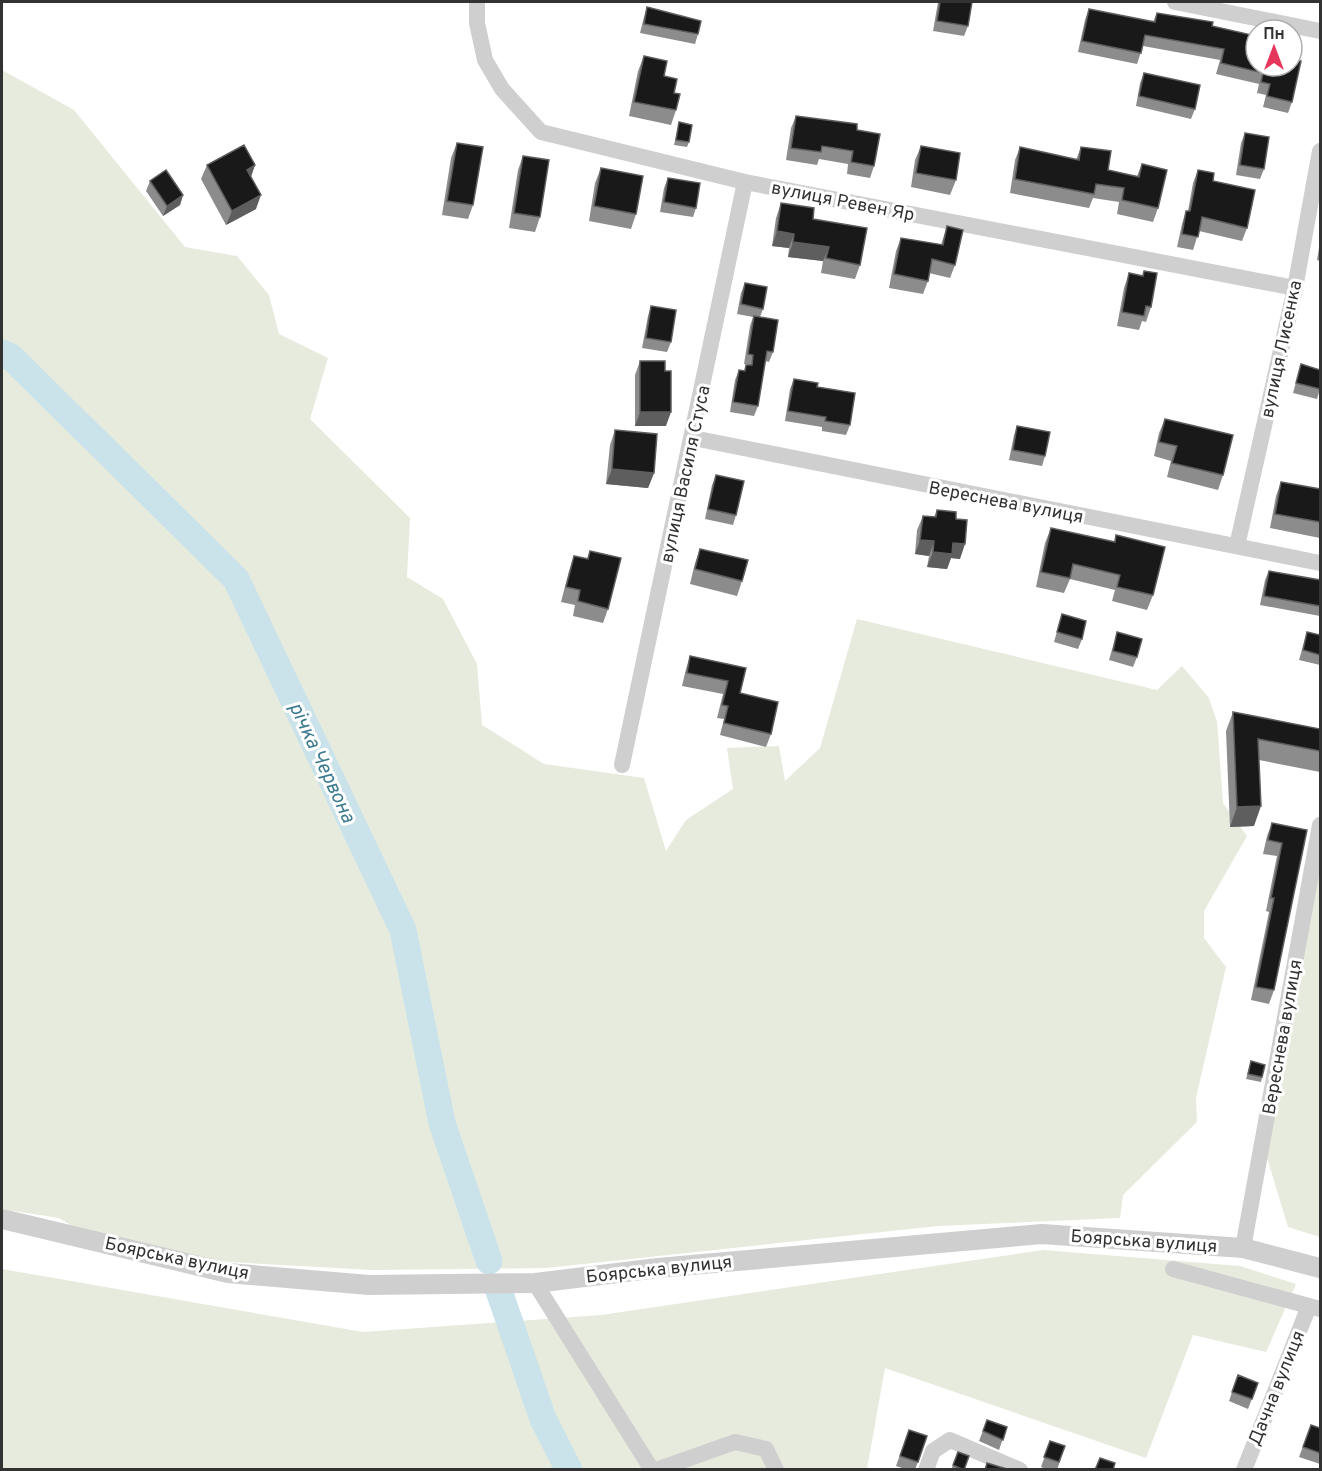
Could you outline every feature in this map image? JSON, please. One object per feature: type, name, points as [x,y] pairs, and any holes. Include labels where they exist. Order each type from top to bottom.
[{"type":"street","name":"вулиця Ревен Яр","points":[[477,2],[477,23],[485,60],[502,89],[541,132],[745,182],[1295,288]]},
{"type":"street","points":[[1175,2],[1320,31]]},
{"type":"street","name":"вулиця Лисенка","points":[[1238,546],[1295,288],[1320,151]]},
{"type":"street","name":"вулиця Василя Стуса","points":[[622,765],[693,438],[745,182]]},
{"type":"street","name":"Вереснева вулиця","points":[[693,438],[1320,563]]},
{"type":"street","name":"Вереснева вулиця","points":[[1243,1248],[1320,825]]},
{"type":"street","name":"Боярська вулиця","points":[[2,1219],[228,1273],[369,1285],[535,1283],[670,1267],[1042,1234],[1243,1248],[1320,1268]]},
{"type":"street","points":[[1173,1269],[1315,1308]]},
{"type":"street","points":[[535,1283],[654,1470],[735,1442],[766,1449],[776,1470]]},
{"type":"street","name":"Дачна вулиця","points":[[1244,1470],[1315,1308]]},
{"type":"street","points":[[926,1470],[933,1450],[950,1440],[1020,1470]]},
{"type":"shaded area","points":[[2,70],[74,110],[185,247],[237,256],[269,295],[279,334],[328,358],[310,419],[410,518],[407,577],[443,599],[477,664],[482,725],[544,764],[644,778],[666,851],[686,820],[733,789],[727,748],[779,746],[785,781],[820,748],[857,619],[1157,690],[1182,666],[1209,698],[1217,722],[1223,803],[1247,836],[1204,911],[1204,938],[1226,967],[1196,1098],[1197,1122],[1123,1195],[1120,1218],[938,1226],[546,1268],[373,1270],[229,1262],[97,1241],[59,1218],[2,1209]]},
{"type":"shaded area","points":[[1320,834],[1320,1237],[1288,1227],[1265,1151]]},
{"type":"shaded area","points":[[1043,1250],[1240,1266],[1296,1284],[1266,1352],[1193,1335],[1146,1458],[885,1368],[867,1469],[2,1470],[2,1269],[363,1332],[601,1315]]},
{"type":"building","points":[[940,2],[972,2],[968,26],[937,21]]},
{"type":"building","points":[[647,7],[701,21],[698,34],[644,24]]},
{"type":"building","points":[[1089,9],[1155,22],[1157,13],[1213,22],[1212,26],[1244,33],[1244,68],[1221,63],[1224,49],[1145,35],[1141,53],[1082,41]]},
{"type":"building","points":[[644,56],[667,61],[664,76],[677,79],[674,93],[680,94],[676,110],[634,102]]},
{"type":"building","points":[[1144,73],[1200,85],[1195,109],[1139,96]]},
{"type":"building","points":[[1262,78],[1297,78],[1292,102],[1267,96],[1270,84],[1261,82]]},
{"type":"building","points":[[796,116],[857,124],[857,130],[880,134],[874,166],[851,162],[853,151],[822,146],[821,152],[791,148]]},
{"type":"building","points":[[679,122],[692,125],[689,142],[676,140]]},
{"type":"building","points":[[1245,133],[1269,137],[1264,169],[1240,165]]},
{"type":"building","points":[[457,143],[483,147],[473,205],[447,201]]},
{"type":"building","points":[[244,145],[255,165],[247,170],[261,195],[232,211],[207,165]]},
{"type":"building","points":[[921,146],[960,153],[956,180],[916,173]]},
{"type":"building","points":[[1020,147],[1079,160],[1081,147],[1111,151],[1108,170],[1139,177],[1142,164],[1167,170],[1158,208],[1122,200],[1124,188],[1096,184],[1094,194],[1015,179]]},
{"type":"building","points":[[523,156],[549,160],[540,217],[514,213]]},
{"type":"building","points":[[601,168],[643,176],[636,214],[594,206]]},
{"type":"building","points":[[166,170],[183,195],[167,206],[150,181]]},
{"type":"building","points":[[1198,170],[1214,173],[1213,181],[1255,190],[1247,228],[1202,217],[1198,237],[1182,234],[1186,211],[1190,211]]},
{"type":"building","points":[[668,178],[700,183],[696,208],[664,202]]},
{"type":"building","points":[[781,203],[814,208],[813,219],[867,228],[860,265],[826,258],[829,247],[793,242],[794,234],[777,231]]},
{"type":"building","points":[[947,226],[963,230],[955,265],[932,259],[928,281],[894,274],[901,238],[943,245]]},
{"type":"building","points":[[1144,271],[1157,273],[1151,307],[1146,306],[1144,316],[1122,312],[1129,273],[1143,276]]},
{"type":"building","points":[[745,283],[767,287],[763,309],[741,304]]},
{"type":"building","points":[[651,306],[676,310],[671,342],[646,338]]},
{"type":"building","points":[[754,316],[778,320],[773,352],[767,351],[758,406],[733,402],[739,370],[745,371],[746,365],[752,365],[753,355],[748,354]]},
{"type":"building","points":[[640,361],[665,361],[665,371],[671,371],[671,412],[640,412]]},
{"type":"building","points":[[1301,364],[1320,370],[1320,389],[1296,383]]},
{"type":"building","points":[[794,379],[818,383],[817,387],[855,393],[850,425],[825,421],[826,417],[788,411]]},
{"type":"building","points":[[1165,419],[1233,435],[1223,475],[1172,463],[1177,446],[1159,442]]},
{"type":"building","points":[[1017,426],[1050,432],[1045,456],[1013,450]]},
{"type":"building","points":[[615,430],[657,434],[654,473],[612,469]]},
{"type":"building","points":[[716,475],[744,481],[736,515],[708,509]]},
{"type":"building","points":[[1281,482],[1320,489],[1320,522],[1275,514]]},
{"type":"building","points":[[937,510],[956,512],[956,519],[967,520],[965,544],[953,543],[952,554],[933,552],[934,541],[920,540],[923,516],[936,517]]},
{"type":"building","points":[[1051,528],[1115,542],[1116,535],[1165,547],[1153,595],[1117,587],[1120,575],[1073,564],[1070,578],[1041,572]]},
{"type":"building","points":[[700,549],[748,560],[742,581],[695,569]]},
{"type":"building","points":[[590,551],[621,558],[608,609],[578,601],[580,590],[566,587],[574,556],[588,559]]},
{"type":"building","points":[[1269,571],[1320,580],[1320,606],[1264,596]]},
{"type":"building","points":[[1062,614],[1086,621],[1082,639],[1057,632]]},
{"type":"building","points":[[1117,632],[1142,639],[1137,657],[1113,651]]},
{"type":"building","points":[[1307,632],[1320,635],[1320,655],[1303,650]]},
{"type":"building","points":[[690,656],[746,668],[740,693],[778,702],[771,734],[724,723],[728,706],[722,705],[728,681],[687,673]]},
{"type":"building","points":[[1233,712],[1320,729],[1320,751],[1258,739],[1261,806],[1237,807]]},
{"type":"building","points":[[1272,823],[1307,830],[1274,990],[1256,987],[1274,898],[1271,898],[1282,843],[1268,840]]},
{"type":"building","points":[[1251,1061],[1265,1065],[1262,1077],[1248,1074]]},
{"type":"building","points":[[1238,1375],[1258,1383],[1252,1399],[1232,1392]]},
{"type":"building","points":[[987,1420],[1007,1427],[1003,1440],[983,1431]]},
{"type":"building","points":[[1311,1425],[1320,1428],[1320,1453],[1303,1447]]},
{"type":"building","points":[[909,1430],[927,1436],[918,1462],[900,1456]]},
{"type":"building","points":[[1050,1441],[1065,1446],[1059,1462],[1044,1457]]},
{"type":"building","points":[[958,1452],[969,1456],[964,1470],[953,1465]]},
{"type":"building","points":[[1100,1458],[1115,1463],[1113,1470],[1095,1470]]},
{"type":"building","points":[[987,1463],[1010,1470],[985,1470]]},
{"type":"waterway","name":"річка Червона","points":[[2,353],[11,357],[236,579],[403,930],[442,1123],[489,1261]]},
{"type":"waterway","points":[[498,1288],[543,1419],[569,1470]]},
{"type":"waterway","points":[[556,1470],[565,1462]]}]
